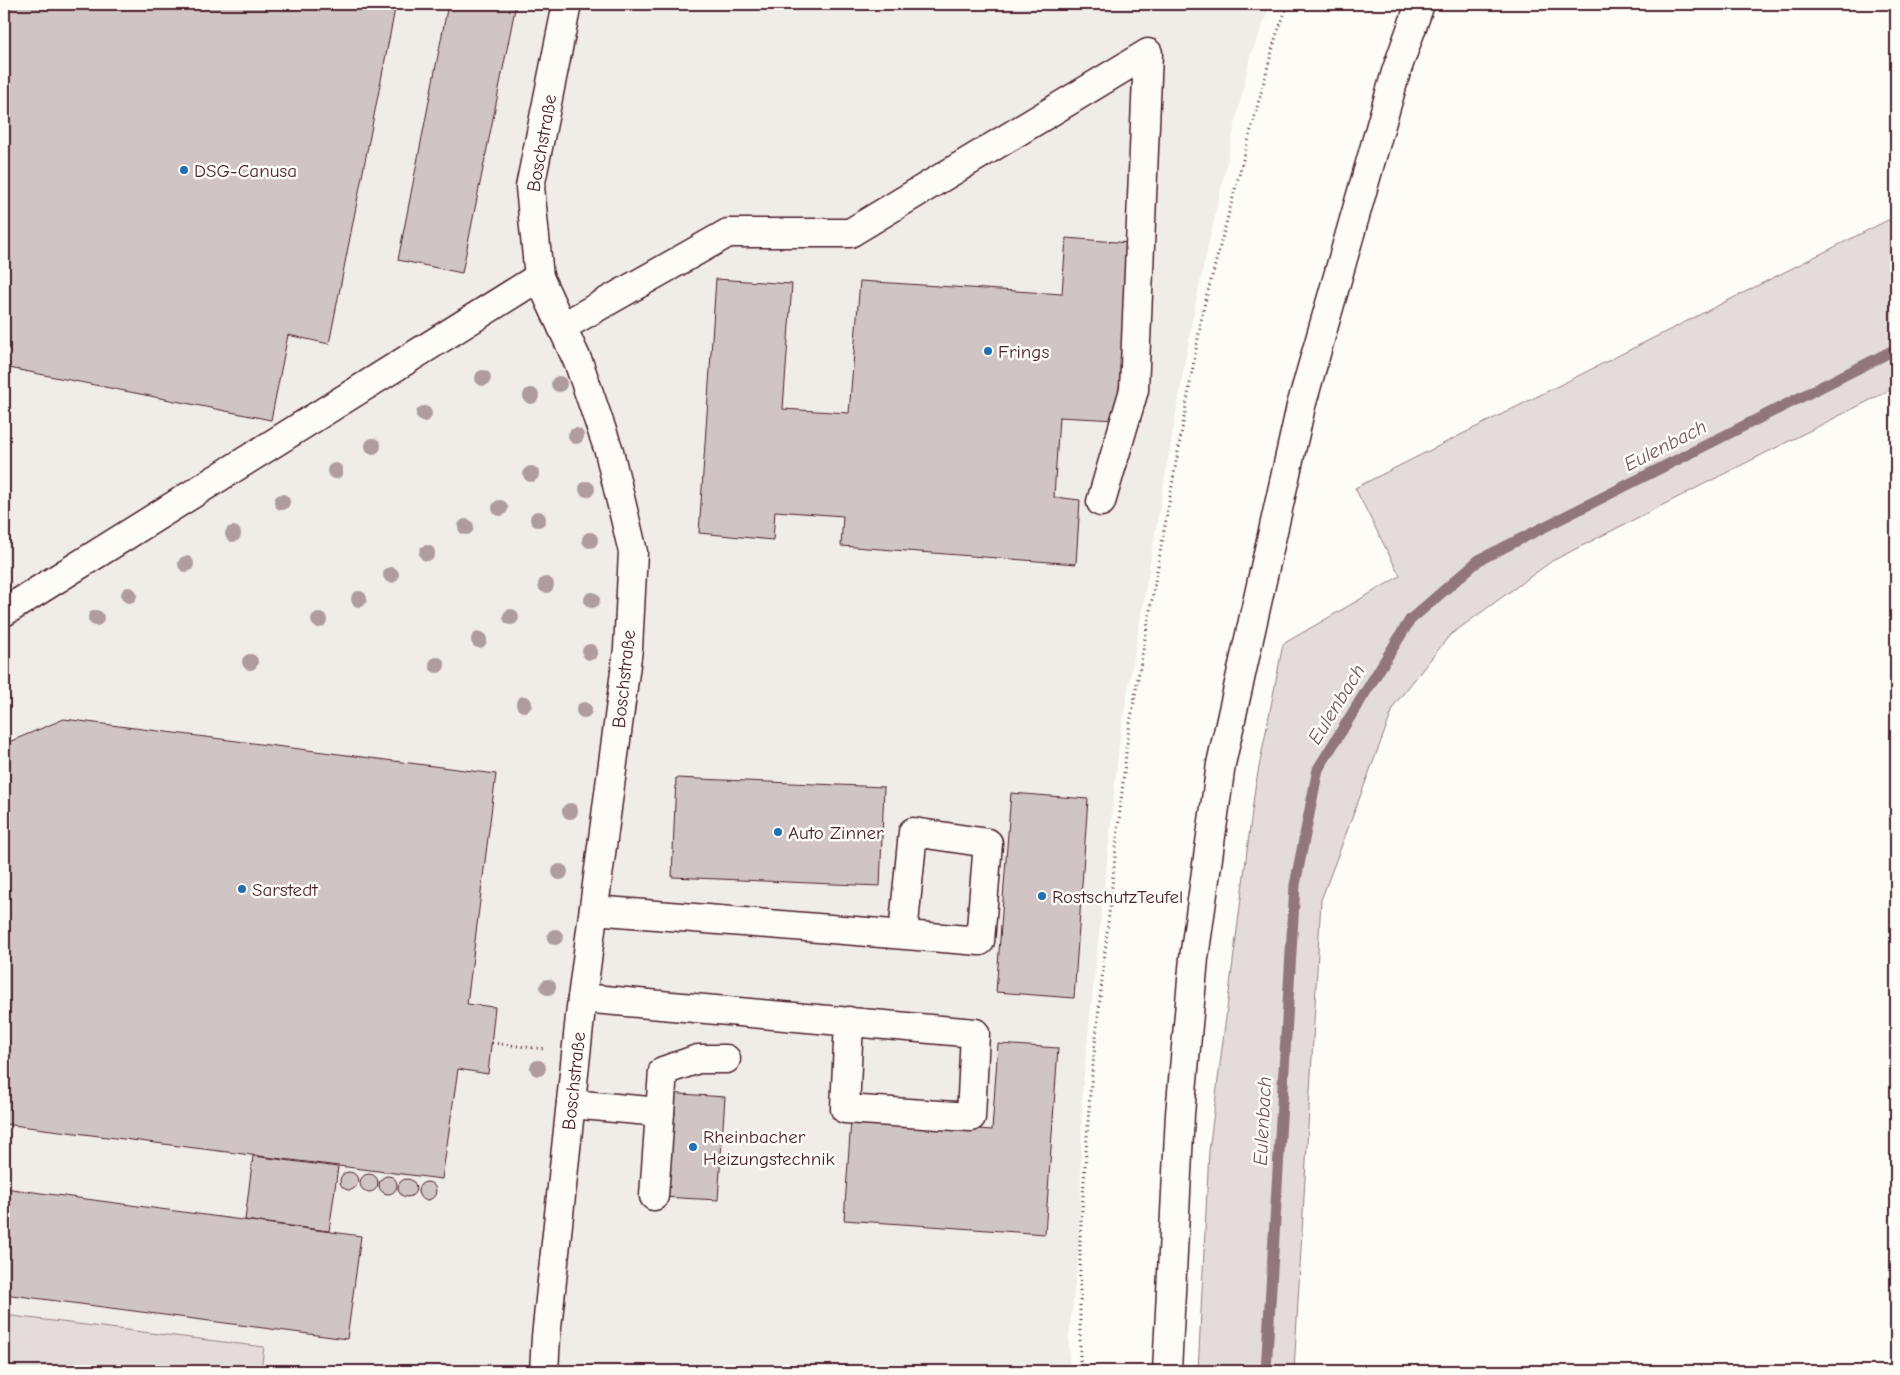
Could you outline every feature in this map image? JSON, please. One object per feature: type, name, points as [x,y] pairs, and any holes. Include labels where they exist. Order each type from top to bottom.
[{"type":"street","name":"Boschstraße","points":[[544,1371],[582,998],[628,649],[633,552],[608,451],[579,364],[539,277],[530,187],[567,4]]},
{"type":"street","points":[[1167,1371],[1180,1114],[1192,978],[1221,764],[1301,406],[1396,72],[1420,4]]},
{"type":"street","points":[[562,327],[728,233],[850,233],[1148,53],[1134,390],[1101,502]]},
{"type":"street","points":[[4,612],[539,277]]},
{"type":"street","points":[[594,910],[980,941],[988,843],[913,832],[903,934]]},
{"type":"street","points":[[582,998],[849,1021],[975,1033],[971,1118],[845,1110],[849,1021]]},
{"type":"street","points":[[654,1196],[663,1071],[698,1059],[726,1059]]},
{"type":"street","points":[[571,1104],[660,1112]]},
{"type":"path","points":[[1080,1371],[1080,1240],[1090,1103],[1128,735],[1203,310],[1276,36],[1288,4]]},
{"type":"path","points":[[492,1042],[576,1054]]},
{"type":"shaded area","points":[[4,4],[1271,4],[1250,57],[1194,310],[1120,736],[1082,1093],[1080,1240],[1069,1337],[1069,1371],[261,1371],[264,1347],[4,1315]]},
{"type":"shaded area","points":[[1896,216],[1896,387],[1552,561],[1450,635],[1395,704],[1321,900],[1294,1371],[1198,1371],[1209,1151],[1255,788],[1283,644],[1400,576],[1355,488]]},
{"type":"shaded area","points":[[4,1315],[264,1347],[261,1371],[4,1371]]},
{"type":"building","name":"DSG-Canusa","points":[[4,4],[396,4],[329,344],[288,335],[271,420],[4,367]]},
{"type":"building","points":[[448,4],[516,4],[462,273],[398,260]]},
{"type":"building","name":"Frings","points":[[1066,238],[1129,243],[1117,420],[1059,417],[1054,497],[1080,500],[1076,564],[841,546],[843,516],[775,511],[773,540],[699,533],[716,279],[792,284],[783,409],[849,413],[860,281],[1062,294]]},
{"type":"building","name":"Sarstedt","points":[[64,719],[496,774],[467,1004],[495,1007],[488,1074],[458,1069],[442,1179],[4,1124],[4,744]]},
{"type":"building","name":"Auto Zinner","points":[[676,778],[884,787],[880,886],[672,877]]},
{"type":"building","name":"RostschutzTeufel","points":[[1011,793],[1088,799],[1074,998],[996,992]]},
{"type":"building","points":[[998,1044],[1058,1048],[1045,1234],[844,1220],[851,1120],[992,1130]]},
{"type":"building","name":"Rheinbacher Heizungstechnik","points":[[667,1093],[725,1097],[718,1200],[661,1197]]},
{"type":"building","points":[[253,1156],[338,1167],[329,1231],[245,1220]]},
{"type":"building","points":[[349,1172],[355,1175],[358,1181],[355,1187],[349,1190],[343,1187],[340,1181],[343,1175]]},
{"type":"building","points":[[369,1174],[375,1177],[378,1183],[375,1189],[369,1192],[363,1189],[360,1183],[363,1177]]},
{"type":"building","points":[[388,1176],[394,1179],[397,1185],[394,1191],[388,1194],[382,1191],[379,1185],[382,1179]]},
{"type":"building","points":[[407,1179],[413,1182],[416,1188],[413,1194],[407,1197],[401,1194],[398,1188],[401,1182]]},
{"type":"building","points":[[427,1182],[433,1185],[436,1191],[433,1197],[427,1200],[421,1197],[418,1191],[421,1185]]},
{"type":"building","points":[[4,1188],[361,1236],[347,1339],[4,1294]]},
{"type":"waterway","name":"Eulenbach","points":[[1266,1371],[1295,885],[1318,769],[1410,620],[1479,560],[1896,349]]},
{"type":"place","name":"DSG-Canusa","points":[[184,170]]},
{"type":"place","name":"Frings","points":[[988,351]]},
{"type":"place","name":"Auto Zinner","points":[[778,832]]},
{"type":"place","name":"Sarstedt","points":[[242,889]]},
{"type":"place","name":"RostschutzTeufel","points":[[1042,896]]},
{"type":"place","name":"Rheinbacher Heizungstechnik","points":[[693,1147]]}]
